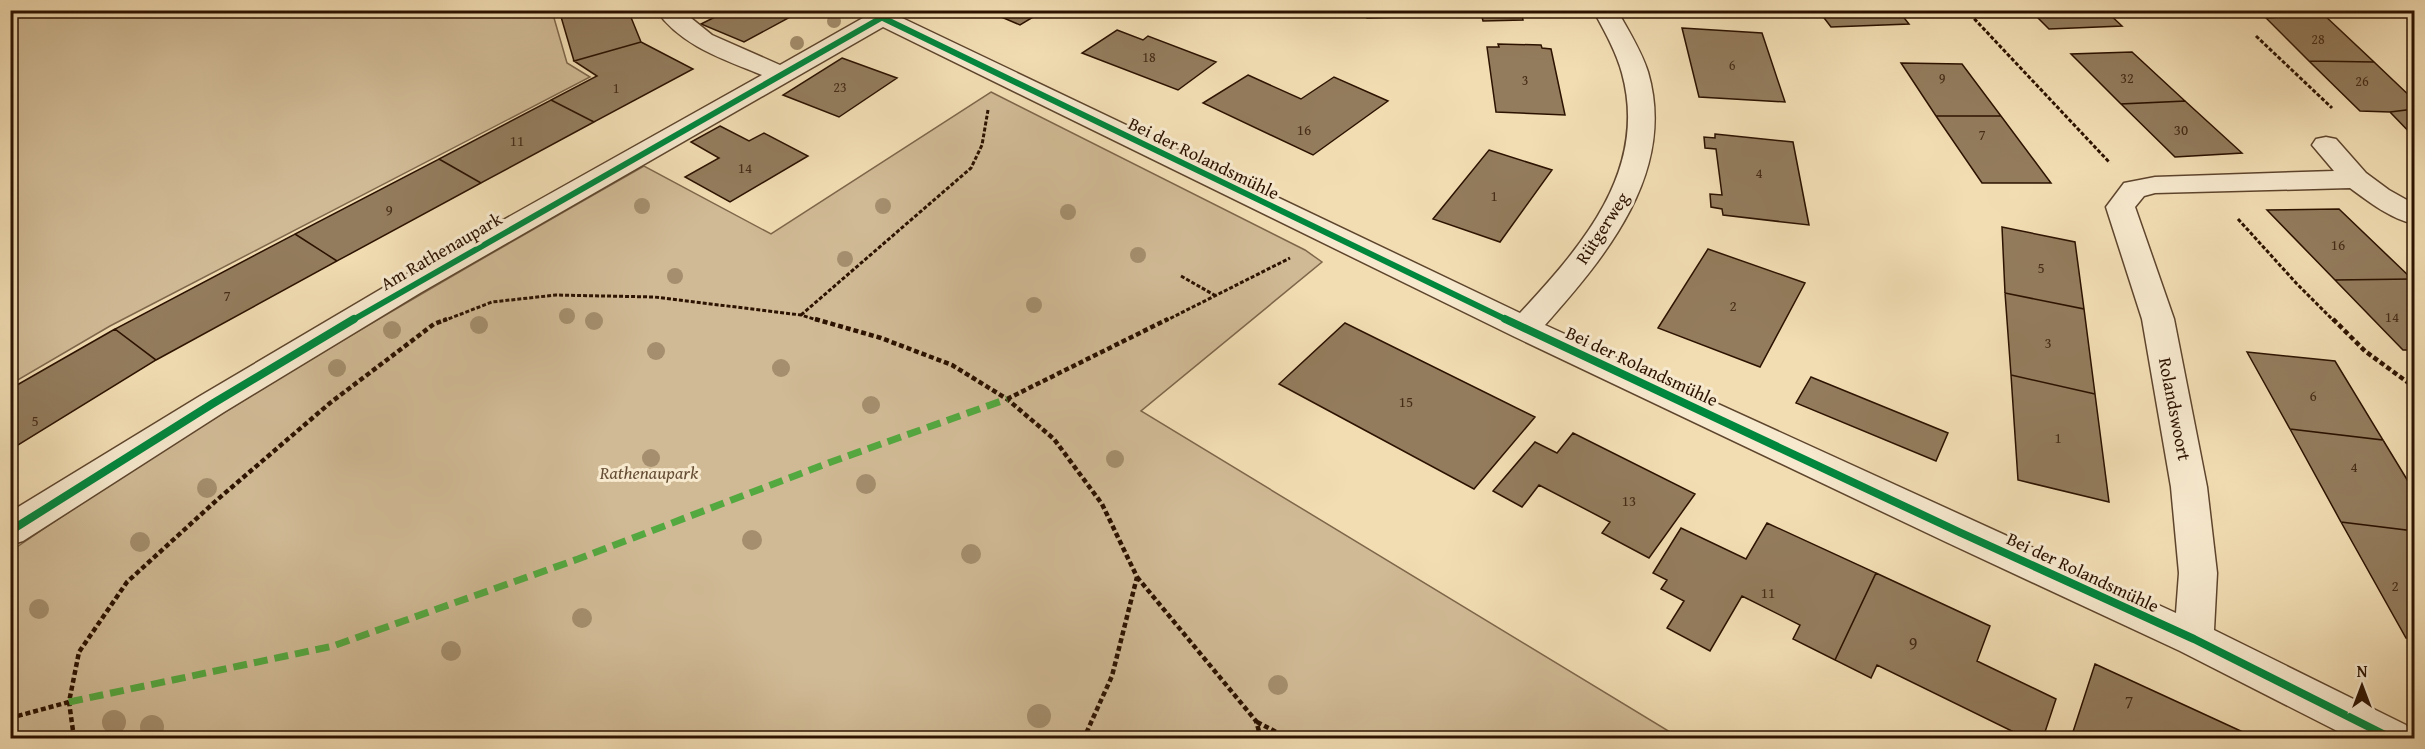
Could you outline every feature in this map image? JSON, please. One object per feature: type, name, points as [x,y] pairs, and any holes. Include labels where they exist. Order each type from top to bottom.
[{"type":"street","points":[[668,10],[674,20],[709,43],[781,74]]},
{"type":"street","name":"Rütgerweg","points":[[1524,327],[1564,284],[1599,240],[1625,199],[1636,163],[1642,120],[1637,80],[1627,52],[1605,10]]},
{"type":"street","name":"Am Rathenaupark","points":[[10,531],[212,404],[409,286],[889,14]]},
{"type":"street","name":"Bei der Rolandsmühle","points":[[889,14],[998,75],[1524,327],[1959,532],[2194,639],[2391,738]]},
{"type":"street","points":[[2326,145],[2356,179],[2379,196],[2415,215]]},
{"type":"street","points":[[2134,189],[2155,184],[2356,179]]},
{"type":"street","name":"Rolandswoort","points":[[2134,189],[2120,207],[2158,319],[2189,487],[2198,573],[2194,639]]},
{"type":"path","points":[[1966,10],[2134,189]]},
{"type":"path","points":[[2256,36],[2340,116]]},
{"type":"path","points":[[801,315],[971,168],[982,145],[990,92],[998,75]]},
{"type":"path","points":[[2206,183],[2297,284],[2365,351],[2415,387]]},
{"type":"path","points":[[1007,399],[1217,296],[1330,235]]},
{"type":"path","points":[[1182,276],[1217,296]]},
{"type":"path","points":[[74,738],[69,702],[79,652],[127,582],[218,499],[330,403],[434,324],[492,302],[556,295],[654,297],[801,315],[881,338],[952,365],[1007,399],[1054,439],[1101,504],[1137,578],[1256,721],[1288,738]]},
{"type":"path","points":[[1084,738],[1112,676],[1137,578]]},
{"type":"path","points":[[10,718],[69,702]]},
{"type":"path","points":[[1256,721],[1261,738]]},
{"type":"green space","points":[[10,11],[552,11],[567,63],[590,77],[110,326],[11,384]]},
{"type":"green space","name":"Rathenaupark","points":[[991,92],[1305,250],[1322,262],[1141,411],[1680,738],[11,738],[11,551],[88,499],[324,352],[644,166],[771,234]]},
{"type":"building","points":[[559,10],[628,10],[641,42],[574,61]]},
{"type":"building","points":[[729,10],[803,10],[744,42],[701,24]]},
{"type":"building","points":[[985,10],[1045,10],[1020,25]]},
{"type":"building","points":[[1346,10],[1412,11],[1399,12],[1400,17],[1367,18],[1366,13],[1347,14]]},
{"type":"building","points":[[1470,10],[1529,10],[1531,15],[1522,16],[1523,20],[1483,21],[1482,17],[1472,17]]},
{"type":"building","points":[[1818,10],[1898,10],[1909,24],[1831,27]]},
{"type":"building","points":[[2030,10],[2105,10],[2122,26],[2049,29]]},
{"type":"building","points":[[2254,10],[2317,10],[2323,14],[2266,18]]},
{"type":"building","points":[[2323,14],[2374,62],[2309,61],[2266,18]]},
{"type":"building","points":[[1682,28],[1762,33],[1785,102],[1699,97]]},
{"type":"building","points":[[1117,30],[1143,40],[1148,36],[1216,62],[1178,90],[1082,53]]},
{"type":"building","points":[[641,42],[693,69],[594,122],[551,100],[597,76],[574,61]]},
{"type":"building","points":[[1498,44],[1541,45],[1542,48],[1551,49],[1565,115],[1496,112],[1487,47],[1499,47]]},
{"type":"building","points":[[2132,52],[2185,101],[2121,104],[2071,54]]},
{"type":"building","points":[[842,58],[897,78],[839,117],[783,95]]},
{"type":"building","points":[[2309,61],[2374,62],[2414,100],[2414,109],[2390,112],[2360,111]]},
{"type":"building","points":[[1901,63],[1962,64],[2001,116],[1936,116]]},
{"type":"building","points":[[1248,75],[1301,99],[1334,77],[1388,101],[1313,155],[1203,103]]},
{"type":"building","points":[[551,100],[594,122],[481,183],[439,159]]},
{"type":"building","points":[[2185,101],[2242,153],[2175,157],[2121,104]]},
{"type":"building","points":[[2414,109],[2414,137],[2390,112]]},
{"type":"building","points":[[1936,116],[2001,116],[2051,183],[1982,183]]},
{"type":"building","points":[[720,126],[749,141],[764,133],[808,156],[730,202],[685,177],[719,158],[691,142]]},
{"type":"building","points":[[1715,134],[1793,142],[1809,225],[1723,215],[1722,209],[1711,207],[1710,194],[1722,195],[1716,149],[1705,148],[1704,137],[1715,138]]},
{"type":"building","points":[[1489,150],[1552,170],[1500,242],[1433,219]]},
{"type":"building","points":[[439,159],[481,183],[337,261],[295,234]]},
{"type":"building","points":[[2339,209],[2412,279],[2335,280],[2267,210]]},
{"type":"building","points":[[2002,227],[2075,242],[2084,309],[2005,293]]},
{"type":"building","points":[[295,234],[337,261],[156,360],[115,329]]},
{"type":"building","points":[[1708,249],[1805,283],[1760,367],[1658,328]]},
{"type":"building","points":[[2412,279],[2414,281],[2414,350],[2403,350],[2335,280]]},
{"type":"building","points":[[2005,293],[2084,309],[2095,394],[2011,375]]},
{"type":"building","points":[[1345,323],[1535,417],[1474,489],[1279,384]]},
{"type":"building","points":[[115,329],[156,360],[10,450],[10,389]]},
{"type":"building","points":[[2247,352],[2335,361],[2383,440],[2290,429]]},
{"type":"building","points":[[2011,375],[2095,394],[2109,502],[2018,480]]},
{"type":"building","points":[[1811,377],[1948,433],[1936,461],[1796,403]]},
{"type":"building","points":[[2290,429],[2383,440],[2414,491],[2414,531],[2341,522]]},
{"type":"building","points":[[1573,433],[1695,494],[1649,558],[1602,533],[1610,522],[1539,485],[1522,507],[1493,491],[1535,442],[1557,453]]},
{"type":"building","points":[[2341,522],[2414,531],[2414,639],[2406,638]]},
{"type":"building","points":[[1767,523],[1876,573],[1835,660],[1793,639],[1800,625],[1742,596],[1710,651],[1667,628],[1684,601],[1661,589],[1667,580],[1653,573],[1681,528],[1746,559]]},
{"type":"building","points":[[1876,573],[1990,626],[1977,661],[2056,699],[2043,738],[2026,738],[1877,665],[1871,678],[1835,660]]},
{"type":"building","points":[[2095,664],[2256,738],[2071,738]]},
{"type":"marked path","points":[[69,702],[333,646],[578,559],[831,462],[1007,399]]},
{"type":"cycle path","points":[[10,531],[212,404],[409,286],[895,10]]},
{"type":"cycle path","points":[[883,18],[1524,328],[1959,532],[2194,639],[2391,738]]}]
